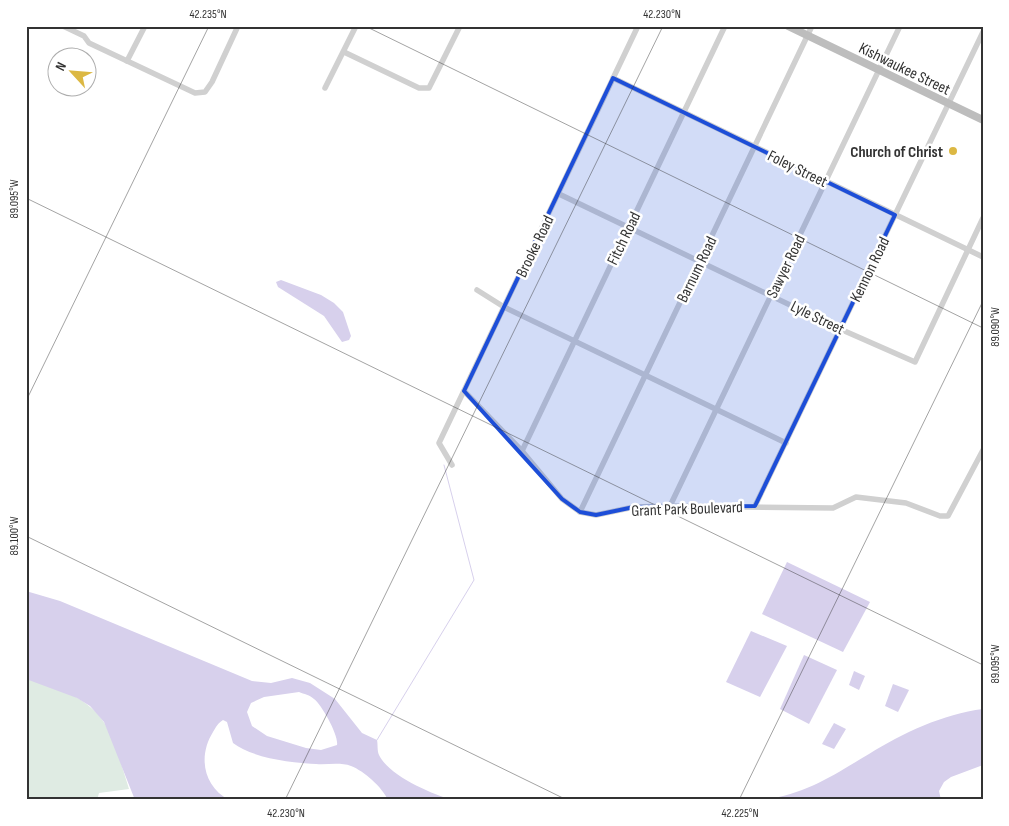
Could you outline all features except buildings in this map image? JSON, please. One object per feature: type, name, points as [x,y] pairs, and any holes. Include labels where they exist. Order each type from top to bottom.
[{"type":"street","points":[[63,26],[84,36],[90,43],[195,93],[205,92],[212,82],[238,26]]},
{"type":"street","points":[[127,61],[145,26]]},
{"type":"street","points":[[325,88],[356,26]]},
{"type":"street","points":[[344,52],[419,88],[429,88],[460,26]]},
{"type":"street","name":"Brooke Road","points":[[452,465],[439,444],[638,26]]},
{"type":"street","name":"Fitch Road","points":[[522,451],[725,26]]},
{"type":"street","name":"Kishwaukee Street","points":[[788,26],[983,120]]},
{"type":"street","name":"Barnum Road","points":[[580,512],[812,26]]},
{"type":"street","name":"Sawyer Road","points":[[670,506],[900,26]]},
{"type":"street","name":"Kennon Road","points":[[755,506],[983,32]]},
{"type":"street","name":"Foley Street","points":[[613,78],[983,257]]},
{"type":"street","name":"Lyle Street","points":[[559,194],[771,294],[840,329],[915,362],[967,250]]},
{"type":"street","points":[[967,250],[983,218]]},
{"type":"street","points":[[477,290],[504,307],[786,443]]},
{"type":"street","points":[[464,391],[522,451],[562,499],[580,512]]},
{"type":"street","name":"Grant Park Boulevard","points":[[580,512],[596,515],[634,507],[670,506],[833,508],[856,497],[906,503],[940,516],[948,516],[983,450]]},
{"type":"highlighted area","points":[[613,78],[895,215],[755,506],[634,507],[596,515],[580,512],[562,499],[464,391]]},
{"type":"shaded area","points":[[281,280],[321,295],[334,303],[343,312],[351,336],[349,340],[342,342],[324,316],[278,287],[276,282]]},
{"type":"shaded area","points":[[787,562],[870,602],[843,652],[762,614]]},
{"type":"shaded area","points":[[26,591],[60,601],[252,681],[271,683],[292,678],[310,683],[335,699],[362,733],[377,740],[379,755],[392,770],[423,789],[452,800],[388,800],[382,790],[372,780],[351,766],[296,762],[261,756],[233,743],[227,722],[223,720],[216,727],[208,741],[205,760],[206,770],[213,787],[229,800],[135,800],[104,722],[90,706],[77,698],[26,679]],"holes":[[[299,692],[312,698],[321,707],[333,728],[337,745],[321,750],[306,748],[267,736],[252,726],[247,712],[251,703],[264,697]]]},
{"type":"shaded area","points":[[751,631],[787,646],[760,697],[726,682]]},
{"type":"shaded area","points":[[804,655],[837,670],[809,724],[780,709]]},
{"type":"shaded area","points":[[854,671],[865,676],[859,690],[849,685]]},
{"type":"shaded area","points":[[26,679],[37,681],[70,694],[91,707],[99,715],[112,740],[129,789],[99,793],[97,800],[26,800]]},
{"type":"shaded area","points":[[893,684],[909,690],[898,712],[885,706]]},
{"type":"shaded area","points":[[983,709],[983,765],[951,777],[944,782],[939,791],[941,800],[764,800],[794,793],[819,783],[882,746],[938,720]]},
{"type":"shaded area","points":[[834,723],[846,729],[834,749],[822,744]]},
{"type":"waterway","points":[[377,740],[474,580],[444,465]]},
{"type":"place","name":"Church of Christ","points":[[953,151]]}]
